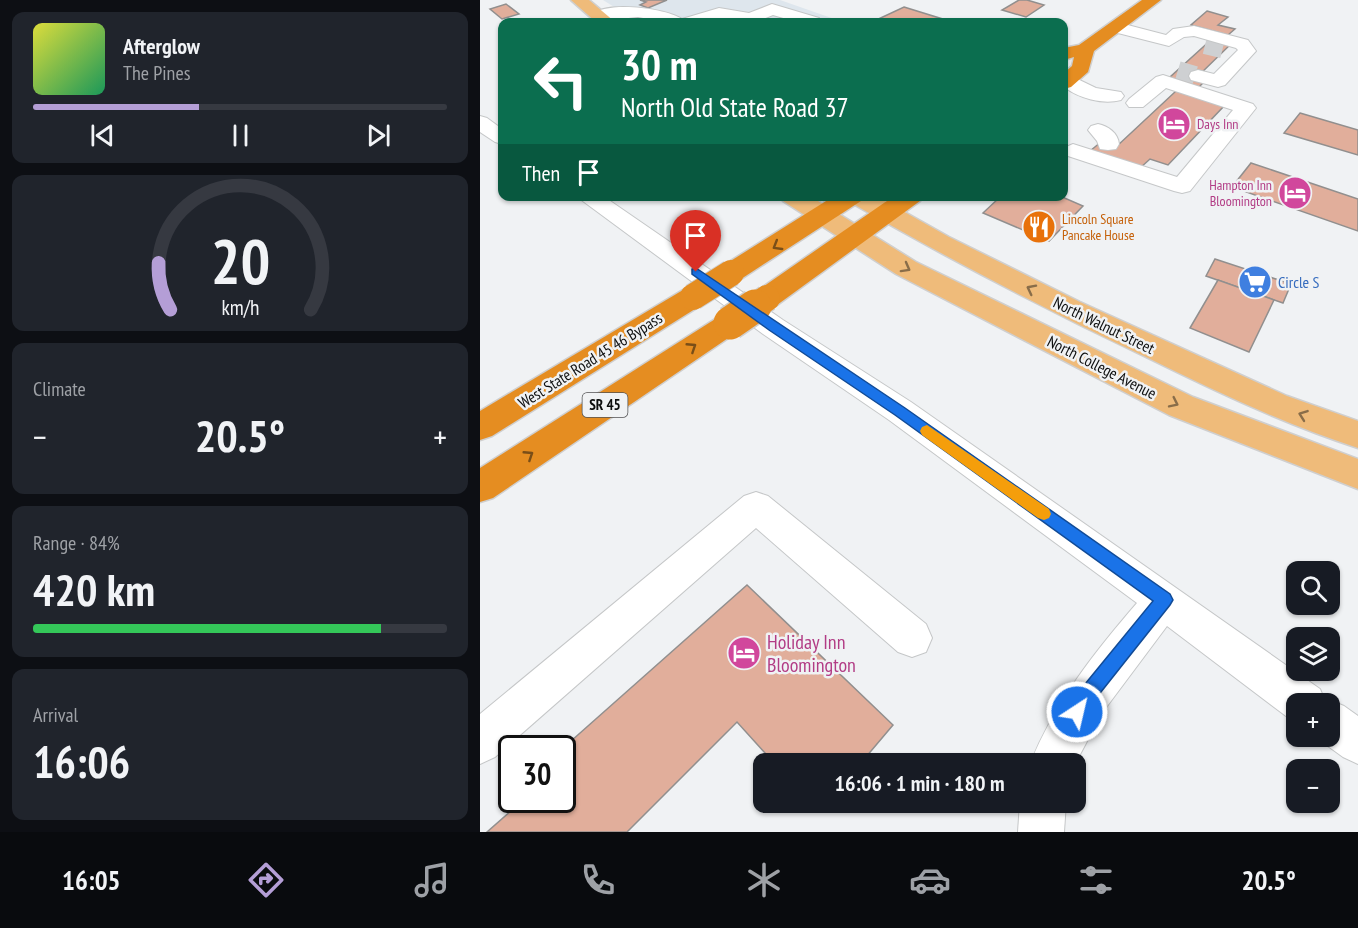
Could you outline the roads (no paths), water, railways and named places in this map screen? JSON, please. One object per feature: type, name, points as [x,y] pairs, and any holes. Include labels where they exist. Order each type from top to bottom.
[{"type":"highway","points":[[1068,53],[1085,50],[1153,0]]},
{"type":"highway","points":[[1068,79],[1081,68],[1085,50]]},
{"type":"highway","name":"SR 45","points":[[822,217],[845,201]]},
{"type":"highway","name":"SR 45","points":[[480,487],[767,298],[905,201]]},
{"type":"highway","name":"West State Road 45 46 Bypass","points":[[480,428],[822,217]]},
{"type":"main road","points":[[579,0],[601,18]]},
{"type":"main road","points":[[799,201],[856,237]]},
{"type":"main road","name":"North Walnut Street","points":[[866,201],[1100,324],[1275,405],[1358,435]]},
{"type":"main road","name":"North College Avenue","points":[[856,237],[906,268],[1180,406],[1358,474]]},
{"type":"street","points":[[752,18],[772,9],[786,18]]},
{"type":"street","points":[[607,18],[640,12],[665,18]]},
{"type":"street","points":[[698,18],[708,14],[731,12],[741,18]]},
{"type":"street","points":[[1116,27],[1205,45]]},
{"type":"street","points":[[1178,70],[1156,59],[1179,33],[1194,31],[1242,44],[1247,51],[1218,81],[1198,76]]},
{"type":"street","points":[[1225,50],[1243,55]]},
{"type":"street","points":[[1073,150],[1100,146],[1182,186],[1246,108],[1163,81],[1136,103]]},
{"type":"street","points":[[1068,82],[1105,97],[1114,96]]},
{"type":"street","points":[[480,123],[498,135]]},
{"type":"street","points":[[594,201],[773,327],[909,418],[1290,693]]},
{"type":"street","points":[[480,742],[756,507],[912,638]]},
{"type":"street","points":[[1057,753],[1067,728],[1087,696],[1164,600]]},
{"type":"street","points":[[1340,729],[1358,742]]},
{"type":"street","points":[[1041,832],[1042,813]]},
{"type":"tunnel","points":[[1205,45],[1225,50]]},
{"type":"tunnel","points":[[1178,70],[1198,76]]},
{"type":"place","name":"Days Inn","points":[[1174,124]]},
{"type":"place","name":"Hampton Inn Bloomington","points":[[1295,193]]},
{"type":"place","name":"Lincoln Square Pancake House","points":[[1039,227]]},
{"type":"place","name":"Circle S","points":[[1255,282]]},
{"type":"place","name":"Holiday Inn Bloomington","points":[[744,653]]}]
